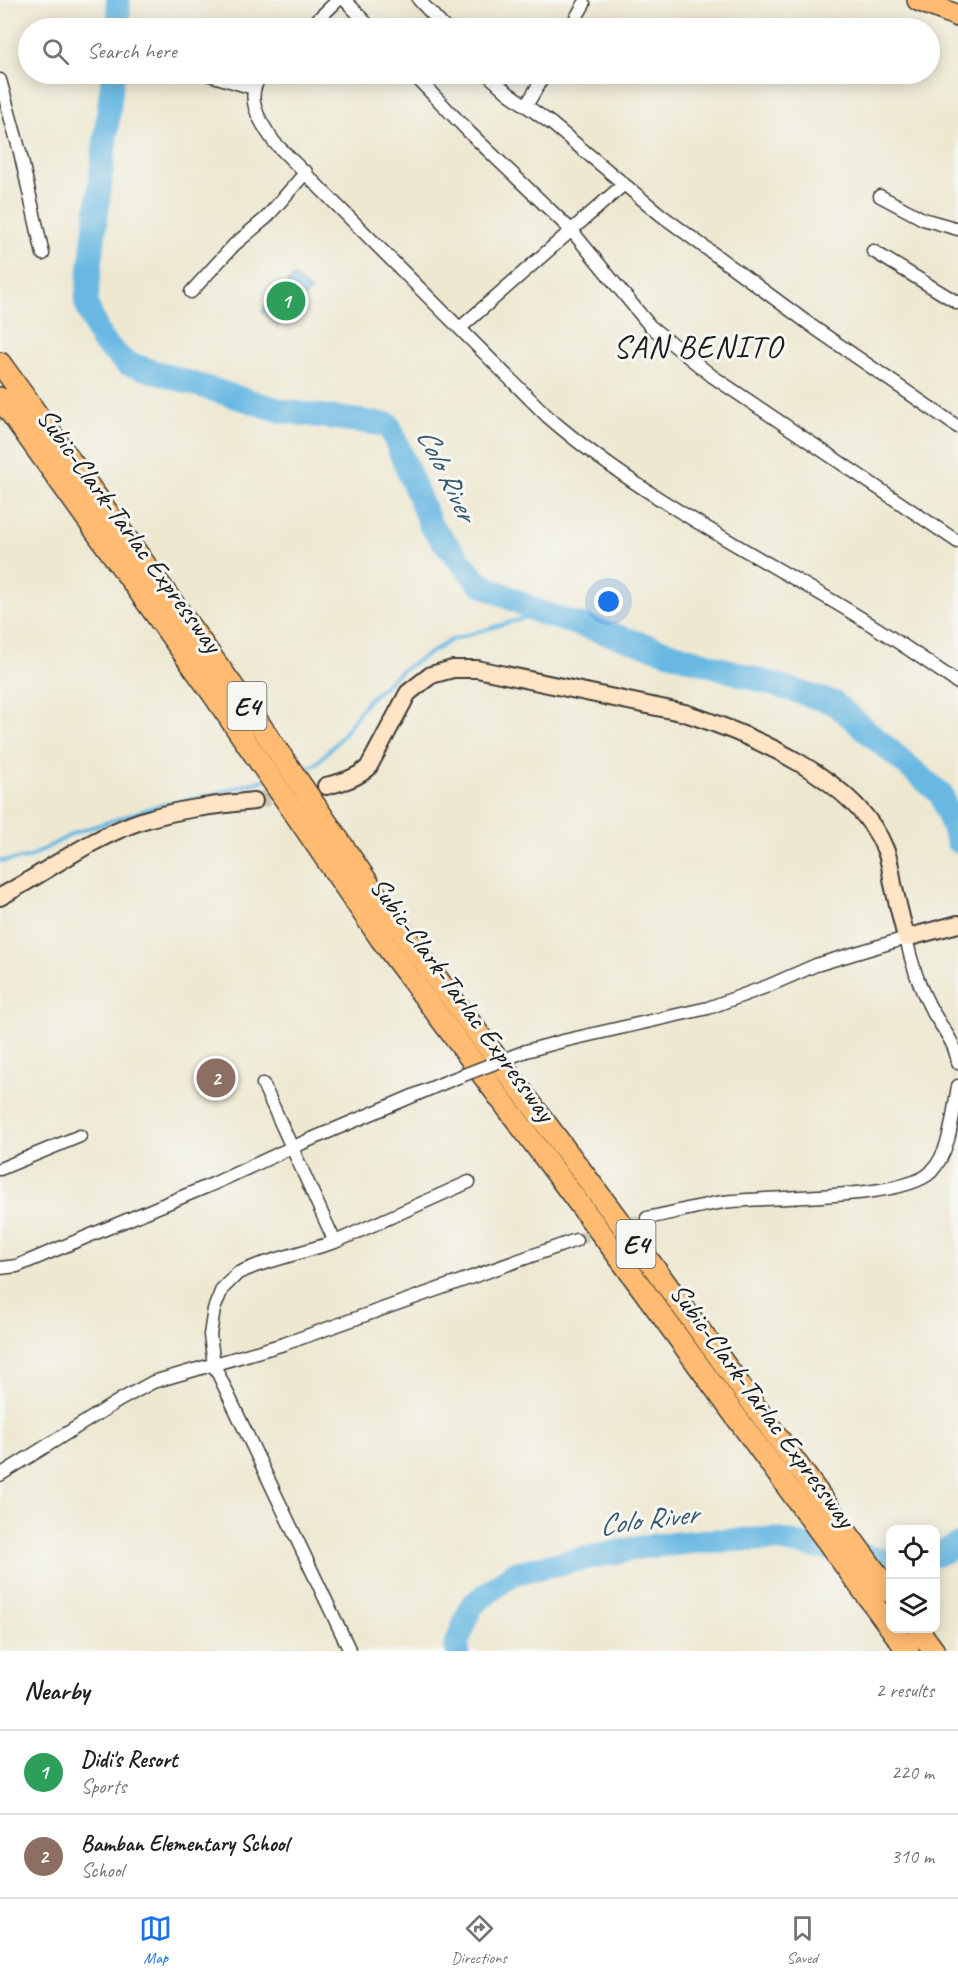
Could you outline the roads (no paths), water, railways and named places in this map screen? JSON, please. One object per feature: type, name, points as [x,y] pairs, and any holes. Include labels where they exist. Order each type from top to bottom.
[{"type":"highway","points":[[918,0],[958,16]]},
{"type":"highway","name":"Subic-Clark-Tarlac Expressway","points":[[0,363],[247,706],[396,924],[763,1416],[886,1585]]},
{"type":"highway","name":"Subic-Clark-Tarlac Expressway","points":[[0,398],[213,694],[381,939],[739,1419],[886,1621]]},
{"type":"highway","name":"Subic-Clark-Tarlac Expressway","points":[[895,1633],[908,1651]]},
{"type":"highway","points":[[920,1633],[934,1651]]},
{"type":"street","points":[[319,18],[338,0]]},
{"type":"street","points":[[345,0],[362,18]]},
{"type":"street","points":[[419,0],[436,18]]},
{"type":"street","points":[[576,18],[584,4]]},
{"type":"street","points":[[0,80],[20,152],[43,254]]},
{"type":"street","points":[[240,84],[253,88]]},
{"type":"street","points":[[256,84],[253,88],[254,106],[261,124],[273,142],[306,172],[547,416],[622,474],[706,527],[903,644],[958,683]]},
{"type":"street","points":[[422,84],[572,231],[644,318],[679,351],[712,376],[958,542]]},
{"type":"street","points":[[498,84],[552,124],[661,215],[816,329],[958,427]]},
{"type":"street","points":[[526,106],[539,84]]},
{"type":"street","points":[[191,292],[234,245],[266,218],[306,172]]},
{"type":"street","points":[[460,328],[623,185]]},
{"type":"street","points":[[880,196],[923,219],[958,229]]},
{"type":"street","points":[[873,251],[958,303]]},
{"type":"street","points":[[326,786],[348,781],[359,776],[368,768],[408,693],[431,675],[453,669],[477,669],[685,713],[757,741],[826,780],[861,809],[876,829],[886,850],[920,987],[952,1042],[958,1064]]},
{"type":"street","points":[[0,897],[103,838],[139,822],[175,811],[254,801]]},
{"type":"street","points":[[0,1268],[17,1266],[213,1184],[448,1081],[526,1051],[708,1008],[816,965],[958,924]]},
{"type":"street","points":[[263,1084],[335,1242]]},
{"type":"street","points":[[647,1218],[723,1202],[830,1196],[888,1189],[915,1181],[930,1173],[940,1158],[948,1138],[958,1086]]},
{"type":"street","points":[[0,1169],[80,1136]]},
{"type":"street","points":[[350,1651],[214,1365],[210,1335],[214,1309],[222,1289],[238,1274],[258,1265],[335,1242],[469,1182]]},
{"type":"street","points":[[0,1475],[153,1382],[284,1344],[576,1240]]},
{"type":"water","points":[[294,276],[310,291],[278,326],[262,311]]},
{"type":"waterway","name":"Colo River","points":[[118,0],[119,18]]},
{"type":"waterway","name":"Colo River","points":[[112,84],[86,303],[101,340],[126,363],[282,411],[389,425],[431,526],[479,583],[541,613],[834,703],[941,794],[958,842]]},
{"type":"waterway","points":[[300,769],[315,765],[339,740],[368,700],[401,671],[451,640],[541,613]]},
{"type":"waterway","points":[[0,860],[28,858],[74,833],[154,807],[264,780]]},
{"type":"waterway","name":"Colo River","points":[[458,1651],[456,1645],[472,1605],[514,1573],[643,1547],[704,1541],[773,1539],[886,1560]]},
{"type":"waterway","name":"Colo River","points":[[940,1553],[958,1545]]},
{"type":"tunnel","points":[[254,801],[291,793]]},
{"type":"tunnel","points":[[576,1240],[647,1218]]},
{"type":"place","name":"Didi's Resort","points":[[286,301]]},
{"type":"place","name":"Bamban Elementary School","points":[[216,1078]]},
{"type":"district","name":"SAN BENITO","points":[[698,346]]}]
